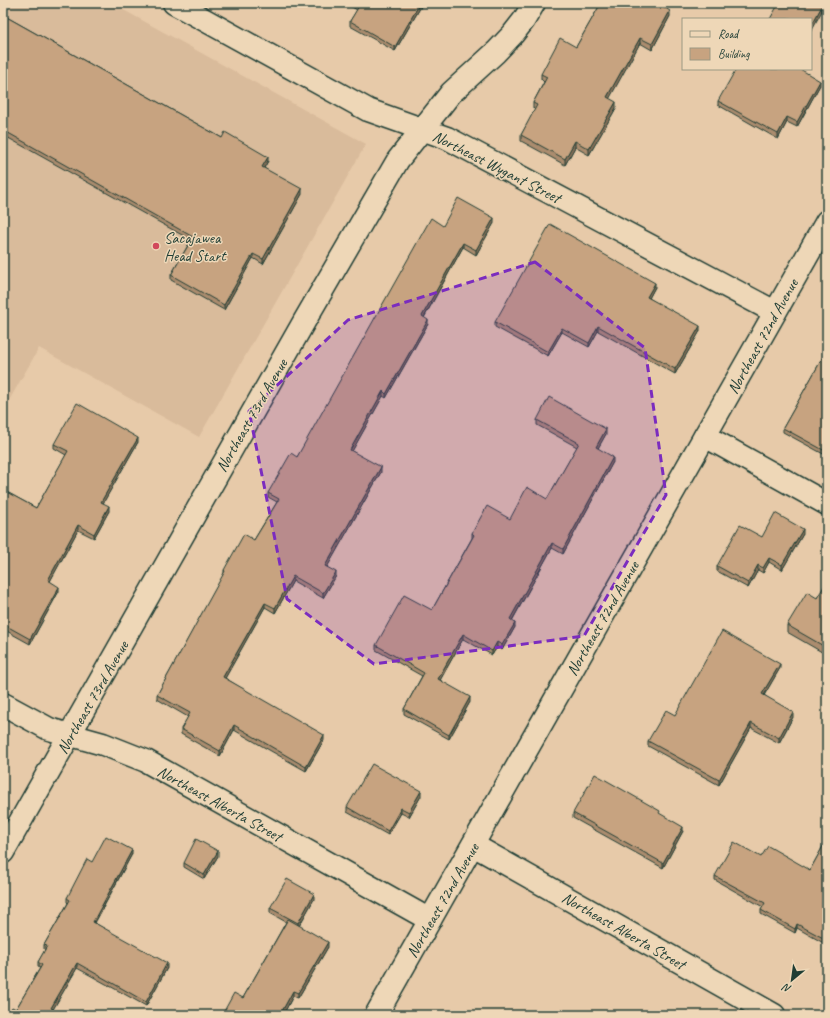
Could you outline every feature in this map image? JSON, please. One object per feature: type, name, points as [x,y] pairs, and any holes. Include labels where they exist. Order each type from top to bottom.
[{"type":"street","name":"Northeast Wygant Street","points":[[174,3],[368,110],[447,138],[775,312]]},
{"type":"street","name":"Northeast 73rd Avenue","points":[[3,852],[394,166],[451,93],[496,52],[513,34],[524,20],[534,3]]},
{"type":"street","name":"Northeast 72nd Avenue","points":[[376,1015],[827,220]]},
{"type":"street","points":[[705,436],[827,504]]},
{"type":"street","name":"Northeast Alberta Street","points":[[3,704],[49,729],[103,744],[146,761],[430,920]]},
{"type":"street","name":"Northeast Alberta Street","points":[[473,845],[774,1015]]},
{"type":"highlighted area","points":[[535,262],[645,348],[666,495],[584,636],[374,664],[287,599],[249,411],[348,320]]},
{"type":"shaded area","name":"Sacajawea Head Start","points":[[3,3],[111,3],[366,144],[199,437],[39,348],[3,411]]},
{"type":"building","points":[[353,3],[420,3],[395,47],[350,21],[359,6]]},
{"type":"building","points":[[601,3],[658,3],[670,11],[652,44],[640,38],[607,97],[616,102],[589,149],[575,141],[565,159],[521,135],[537,105],[533,103],[547,77],[541,74],[560,38],[576,47]]},
{"type":"building","points":[[779,3],[827,3],[827,9],[822,6],[812,24],[812,18],[771,18]]},
{"type":"building","points":[[3,15],[222,138],[225,132],[268,157],[262,167],[302,189],[263,259],[253,254],[224,305],[171,275],[193,237],[3,130]]},
{"type":"building","points":[[735,70],[802,70],[820,81],[797,122],[787,117],[778,134],[718,101]]},
{"type":"building","points":[[458,198],[494,218],[476,250],[463,243],[422,316],[428,320],[386,394],[383,391],[350,450],[381,467],[325,566],[336,572],[323,593],[293,576],[275,608],[265,603],[223,677],[324,735],[306,767],[234,725],[220,751],[181,729],[190,713],[157,695],[244,534],[254,540],[279,499],[268,493],[291,453],[297,457],[431,218],[443,226]]},
{"type":"building","points":[[550,224],[655,283],[647,297],[700,326],[675,369],[598,326],[589,343],[562,328],[548,352],[495,322]]},
{"type":"building","points":[[827,350],[827,452],[783,428]]},
{"type":"building","points":[[549,397],[606,429],[596,447],[613,457],[563,549],[552,543],[510,619],[515,623],[502,645],[497,642],[492,651],[463,634],[438,679],[470,697],[449,735],[404,709],[424,673],[376,645],[404,595],[432,610],[474,535],[472,533],[487,506],[510,519],[527,487],[547,499],[579,443],[537,420]]},
{"type":"building","points":[[77,403],[138,438],[101,502],[109,506],[94,534],[78,525],[48,580],[59,587],[30,639],[3,624],[3,490],[36,508],[68,451],[54,444]]},
{"type":"building","points":[[775,513],[803,529],[782,565],[769,558],[763,568],[758,565],[748,583],[717,566],[740,525],[762,537]]},
{"type":"building","points":[[826,583],[827,648],[787,625],[807,592],[817,598]]},
{"type":"building","points":[[722,631],[780,664],[762,694],[793,712],[779,738],[751,723],[719,780],[648,741],[666,710],[675,715]]},
{"type":"building","points":[[372,764],[421,791],[409,812],[401,808],[388,831],[347,807]]},
{"type":"building","points":[[595,774],[660,811],[659,813],[683,827],[663,863],[573,813]]},
{"type":"building","points":[[106,836],[132,850],[93,922],[167,963],[146,1002],[77,963],[51,1008],[53,1009],[49,1015],[7,1015],[12,1007],[16,1009],[42,965],[38,962],[47,946],[44,945],[70,900],[67,898],[87,859],[92,862]]},
{"type":"building","points":[[196,839],[218,851],[204,875],[184,863]]},
{"type":"building","points":[[827,839],[827,940],[797,924],[795,929],[761,910],[765,903],[715,876],[734,842],[761,857],[768,846],[810,870]]},
{"type":"building","points":[[287,879],[314,894],[298,923],[270,908]]},
{"type":"building","points":[[288,919],[328,942],[298,993],[293,991],[280,1015],[222,1015],[234,993],[243,998]]},
{"type":"place","name":"Sacajawea Head Start","points":[[156,246]]}]
